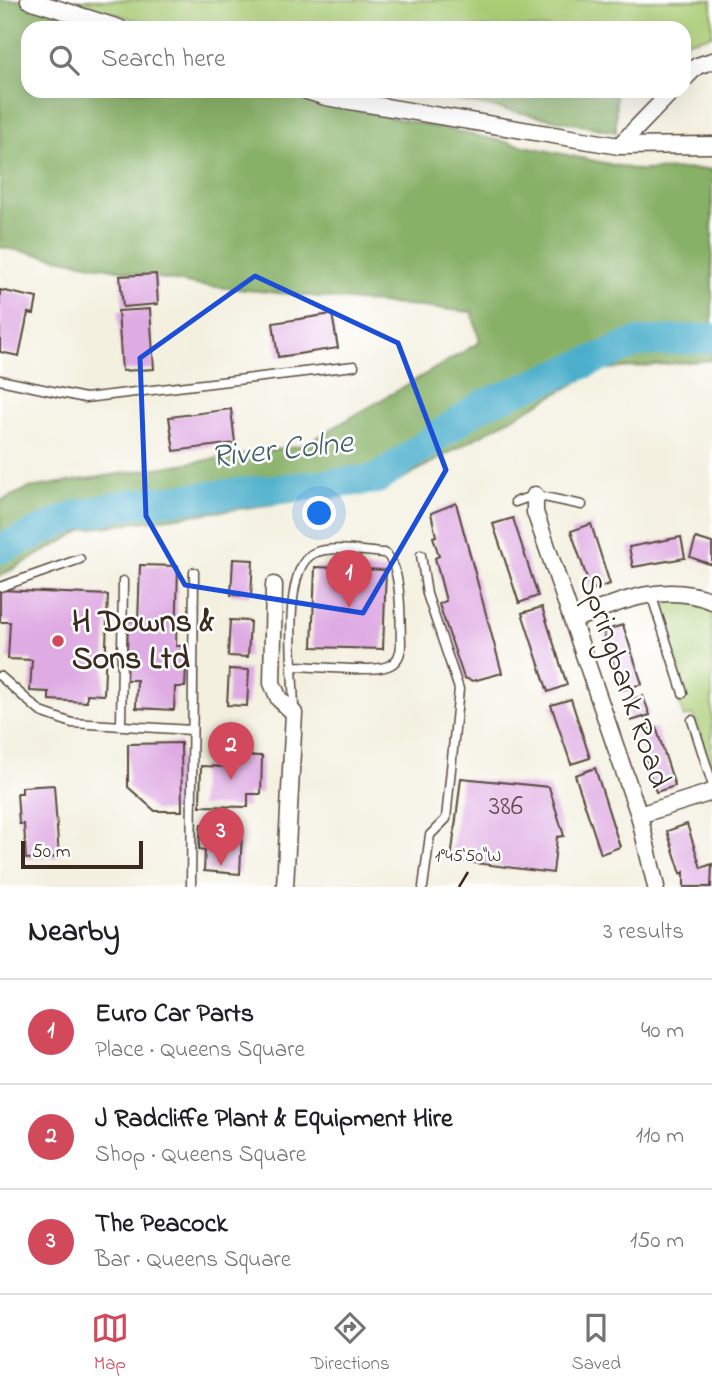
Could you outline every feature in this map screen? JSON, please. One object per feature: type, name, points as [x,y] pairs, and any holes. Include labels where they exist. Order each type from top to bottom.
[{"type":"street","points":[[29,0],[96,21]]},
{"type":"street","points":[[691,72],[697,66],[712,61]]},
{"type":"street","points":[[332,98],[619,146],[712,145]]},
{"type":"street","points":[[619,146],[666,98]]},
{"type":"street","name":"Springbank Road","points":[[535,495],[535,512],[639,815],[656,887]]},
{"type":"street","points":[[274,585],[272,683],[279,699],[294,713],[285,887]]},
{"type":"street","points":[[573,620],[624,599],[651,594],[675,591],[712,601]]},
{"type":"street","points":[[639,815],[712,792]]},
{"type":"lane","points":[[0,380],[85,398],[354,366]]},
{"type":"lane","points":[[516,502],[535,495],[582,505]]},
{"type":"lane","points":[[293,666],[379,668],[395,662],[401,654],[401,644],[396,569],[391,557],[384,553],[325,550],[314,553],[300,565],[291,634],[294,713]]},
{"type":"lane","points":[[421,555],[427,594],[459,689],[446,818],[430,835],[424,887]]},
{"type":"lane","points":[[0,587],[80,559]]},
{"type":"lane","points":[[191,887],[194,572]]},
{"type":"lane","points":[[121,726],[123,581]]},
{"type":"lane","points":[[651,594],[683,693]]},
{"type":"lane","points":[[0,676],[41,712],[72,723],[192,730]]},
{"type":"lane","points":[[692,720],[712,783]]},
{"type":"highlighted area","points":[[255,276],[398,343],[446,470],[363,613],[185,585],[146,516],[140,358]]},
{"type":"green space","points":[[0,0],[78,0],[116,21],[21,21],[21,98],[301,98],[637,170],[712,169],[712,360],[599,370],[382,490],[85,529],[0,576],[0,501],[29,488],[304,445],[480,342],[472,312],[196,285],[0,247]]},
{"type":"green space","points":[[78,0],[712,0],[712,35],[691,40],[691,21],[139,21],[82,4]]},
{"type":"green space","points":[[447,98],[616,98],[616,132]]},
{"type":"green space","points":[[657,597],[712,605],[712,773],[693,715],[684,717],[678,699],[687,695]]},
{"type":"building","points":[[156,274],[158,304],[123,307],[120,276]]},
{"type":"building","points":[[0,290],[37,298],[34,314],[28,313],[19,356],[0,352]]},
{"type":"building","points":[[150,309],[154,369],[122,371],[118,311]]},
{"type":"building","points":[[332,314],[338,348],[278,357],[273,323]]},
{"type":"building","points":[[231,409],[235,443],[174,451],[169,417]]},
{"type":"building","points":[[456,503],[502,673],[473,681],[464,678],[439,604],[446,601],[435,558],[439,556],[433,537],[436,536],[431,513]]},
{"type":"building","points":[[513,518],[538,596],[519,603],[493,524]]},
{"type":"building","points":[[591,524],[610,584],[591,590],[571,531]]},
{"type":"building","points":[[681,537],[685,558],[633,567],[629,547]]},
{"type":"building","points":[[696,538],[712,543],[712,565],[690,557]]},
{"type":"building","points":[[233,559],[253,560],[251,596],[231,595]]},
{"type":"building","name":"H Downs & Sons Ltd","points":[[140,565],[178,566],[176,646],[187,646],[185,687],[175,687],[174,710],[136,708],[137,680],[126,680],[128,621],[138,621]]},
{"type":"building","points":[[315,567],[386,570],[383,649],[312,647]]},
{"type":"building","name":"H Downs & Sons Ltd","points":[[0,590],[108,595],[104,695],[87,694],[87,702],[49,700],[49,692],[30,691],[32,660],[8,659],[10,622],[0,622]]},
{"type":"building","points":[[542,607],[567,685],[548,692],[522,613]]},
{"type":"building","points":[[230,620],[250,621],[248,657],[228,656]]},
{"type":"building","points":[[623,625],[642,684],[622,690],[603,631]]},
{"type":"building","points":[[229,669],[249,670],[247,706],[227,705]]},
{"type":"building","points":[[643,696],[650,715],[631,721],[624,702]]},
{"type":"building","points":[[571,699],[590,758],[571,764],[551,705]]},
{"type":"building","points":[[656,727],[675,786],[656,792],[636,733]]},
{"type":"building","points":[[181,743],[182,811],[155,811],[128,787],[128,744]]},
{"type":"building","points":[[227,755],[262,756],[261,794],[248,794],[248,807],[200,806],[201,766],[227,767]]},
{"type":"building","points":[[595,768],[620,847],[601,854],[575,775]]},
{"type":"building","points":[[461,778],[549,787],[564,836],[557,837],[553,873],[451,860]]},
{"type":"building","points":[[54,785],[59,857],[26,859],[24,824],[19,824],[17,793],[22,793],[22,787]]},
{"type":"building","points":[[201,824],[224,825],[224,831],[242,832],[240,874],[204,871],[205,850],[199,849]]},
{"type":"building","points":[[687,824],[701,868],[712,864],[711,887],[684,887],[684,872],[681,874],[667,831]]},
{"type":"waterway","name":"River Colne","points":[[0,549],[77,515],[129,504],[377,479],[480,406],[638,342],[712,338]]},
{"type":"place","name":"Euro Car Parts","points":[[349,608]]},
{"type":"place","name":"H Downs & Sons Ltd","points":[[58,641]]},
{"type":"place","name":"J Radcliffe Plant & Equipment Hire","points":[[231,780]]},
{"type":"place","name":"The Peacock","points":[[221,866]]}]
